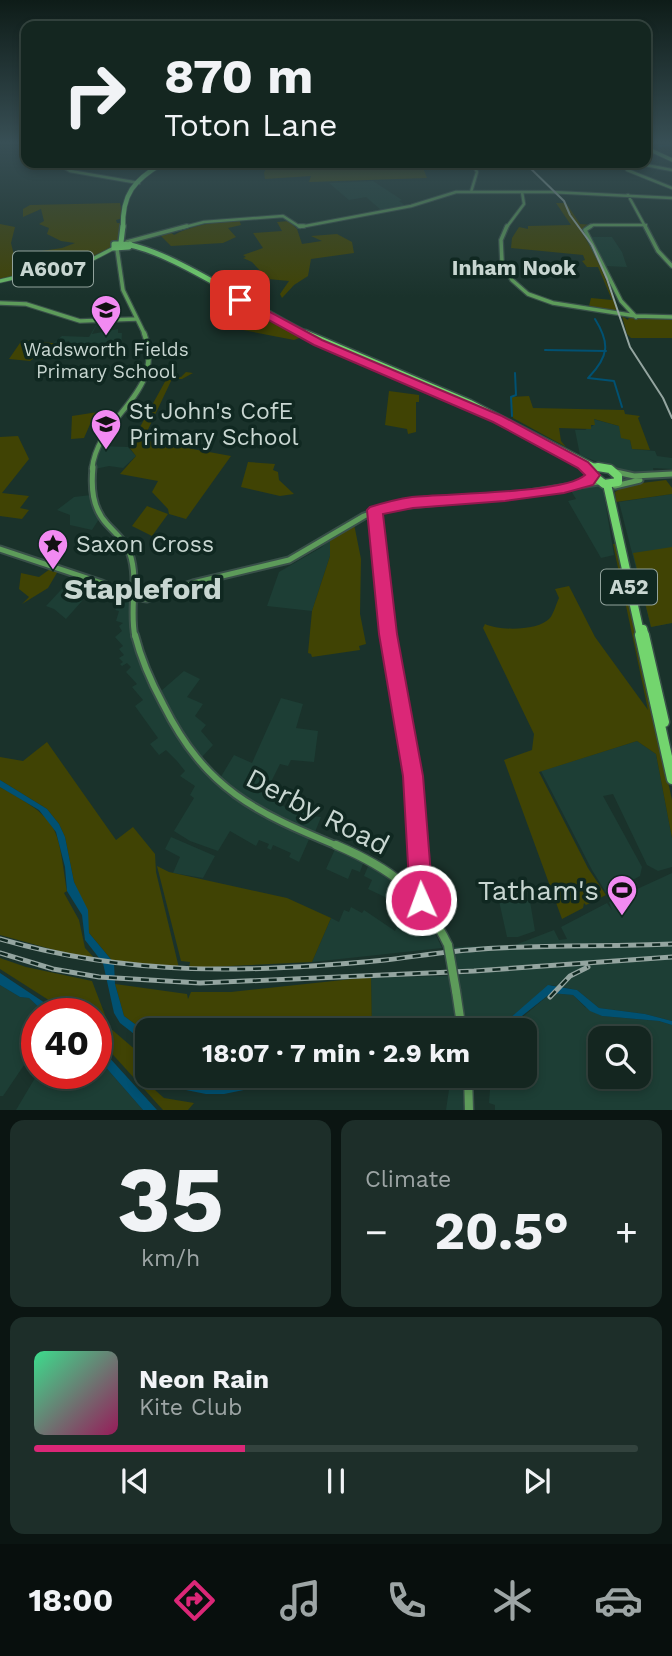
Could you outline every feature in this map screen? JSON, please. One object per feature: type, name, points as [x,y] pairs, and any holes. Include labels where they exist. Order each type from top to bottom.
[{"type":"highway","points":[[127,243],[127,205],[132,194]]},
{"type":"highway","points":[[116,249],[127,243]]},
{"type":"highway","points":[[116,249],[127,243]]},
{"type":"highway","points":[[127,243],[206,280],[276,322],[318,342],[498,419],[583,465],[591,477],[613,481]]},
{"type":"highway","points":[[127,243],[211,280],[313,337],[470,403],[592,466],[601,467],[613,481]]},
{"type":"highway","points":[[591,477],[594,470],[601,467]]},
{"type":"highway","name":"A52","points":[[613,481],[613,497],[672,757]]},
{"type":"highway","name":"A52","points":[[613,481],[672,779]]},
{"type":"main road","name":"A6007","points":[[0,281],[91,260],[116,249]]},
{"type":"street","points":[[127,243],[209,221],[285,216],[298,227],[404,208],[450,194]]},
{"type":"street","points":[[522,194],[522,208],[504,231],[500,243],[503,269],[511,281],[540,300],[636,317],[672,317]]},
{"type":"street","points":[[584,194],[672,198]]},
{"type":"street","points":[[626,195],[646,225],[656,249],[672,266]]},
{"type":"street","points":[[636,317],[621,301],[585,229],[593,225],[646,225]]},
{"type":"street","points":[[0,303],[26,304],[80,321],[136,319],[122,289],[116,249]]},
{"type":"street","name":"Derby Road","points":[[136,319],[149,347],[147,370],[136,396],[98,442],[92,470],[97,511],[123,538],[130,555],[134,573],[132,622],[140,651],[173,724],[214,779],[228,792],[264,814],[369,859],[400,880],[421,900],[437,920],[448,946],[460,1018]]},
{"type":"street","points":[[613,481],[630,476],[672,476]]},
{"type":"street","points":[[613,481],[672,476]]},
{"type":"street","points":[[0,549],[102,583],[133,601],[147,599],[193,583],[289,560],[375,510],[413,502],[553,490],[591,477]]},
{"type":"street","points":[[375,510],[388,634],[413,776],[421,900]]},
{"type":"street","points":[[468,1088],[469,1110]]},
{"type":"shaded area","points":[[342,194],[393,194],[406,206],[381,210],[366,197],[349,200]]},
{"type":"shaded area","points":[[120,203],[123,218],[116,220],[117,223],[122,223],[119,239],[111,244],[110,249],[93,258],[0,280],[0,224],[15,227],[11,243],[14,255],[62,248],[75,243],[61,241],[47,234],[49,228],[39,224],[44,221],[41,209],[23,217],[23,209],[30,205]]},
{"type":"shaded area","points":[[556,203],[566,203],[580,224],[592,225],[585,226],[581,231],[598,259],[618,313],[589,306],[591,298],[612,300],[598,267],[587,267],[582,261],[585,260],[583,255],[511,248],[512,238],[519,227],[528,229],[528,226],[571,225]]},
{"type":"shaded area","points":[[239,219],[241,225],[228,228],[236,237],[223,243],[171,246],[159,234],[169,231],[174,235],[203,225]]},
{"type":"shaded area","points":[[289,221],[297,229],[302,244],[322,241],[311,236],[337,234],[352,242],[354,253],[311,259],[308,276],[294,285],[282,298],[280,294],[289,281],[268,279],[252,262],[243,258],[246,257],[243,255],[263,248],[253,233],[282,231],[277,222]]},
{"type":"shaded area","points":[[590,237],[612,237],[622,252],[627,267],[606,266]]},
{"type":"shaded area","points":[[249,312],[302,337],[294,340],[243,330],[252,315]]},
{"type":"shaded area","points":[[622,316],[628,320],[629,317],[672,318],[672,338],[631,338],[627,334]]},
{"type":"shaded area","name":"Wadsworth Fields Primary School","points":[[98,322],[92,334],[118,329],[118,333],[122,333],[121,348],[72,351],[69,341],[50,346],[62,336],[89,337]]},
{"type":"shaded area","points":[[22,340],[54,343],[30,361],[9,359]]},
{"type":"shaded area","points":[[186,372],[193,373],[182,379],[172,379],[143,440],[231,456],[186,519],[169,514],[168,509],[152,492],[158,481],[120,474],[136,456],[129,447],[167,378],[181,377]]},
{"type":"shaded area","points":[[389,391],[419,395],[419,402],[416,402],[416,432],[408,434],[407,429],[385,425]]},
{"type":"shaded area","points":[[529,396],[533,408],[624,410],[625,414],[640,416],[638,418],[650,450],[632,449],[630,440],[621,438],[619,426],[594,419],[595,425],[591,425],[591,429],[559,428],[561,441],[566,447],[513,418],[511,397]]},
{"type":"shaded area","points":[[98,412],[115,416],[109,423],[91,422],[84,438],[71,439],[72,416]]},
{"type":"shaded area","points":[[593,419],[619,426],[630,440],[632,449],[655,451],[657,456],[672,458],[672,469],[653,468],[654,473],[640,474],[622,472],[580,455],[575,430],[585,430],[594,425]]},
{"type":"shaded area","points":[[18,436],[29,459],[2,493],[29,496],[20,508],[29,510],[22,519],[0,516],[0,437]]},
{"type":"shaded area","points":[[98,446],[128,447],[136,456],[123,468],[109,466],[95,469]]},
{"type":"shaded area","points":[[248,462],[275,464],[273,470],[278,472],[279,480],[294,494],[280,496],[241,487]]},
{"type":"shaded area","points":[[666,480],[672,488],[672,494],[616,502],[615,492],[626,485]]},
{"type":"shaded area","points":[[599,485],[603,489],[614,555],[601,558],[568,501],[576,499],[570,489]]},
{"type":"shaded area","points":[[672,494],[672,623],[651,627],[619,502]]},
{"type":"shaded area","points":[[91,495],[99,519],[92,530],[70,525],[70,515],[57,510],[74,497]]},
{"type":"shaded area","points":[[147,506],[168,514],[152,536],[132,526]]},
{"type":"shaded area","points":[[354,524],[361,559],[360,614],[366,644],[359,646],[360,650],[312,657],[308,653],[312,611],[330,556],[330,539]]},
{"type":"shaded area","points":[[330,539],[330,556],[312,611],[267,606],[279,572],[322,547]]},
{"type":"shaded area","points":[[613,544],[616,544],[672,800],[672,838],[656,754],[637,741],[539,772],[588,868],[606,895],[586,905],[584,903],[583,908],[562,919],[504,760],[532,750],[534,734],[483,628],[485,624],[500,628],[519,628],[545,622],[550,618],[559,598],[555,589],[569,586],[595,637],[648,710]]},
{"type":"shaded area","points":[[672,547],[672,623],[651,627],[633,553]]},
{"type":"shaded area","points":[[50,569],[58,571],[48,588],[22,604],[29,597],[19,589],[21,573],[39,577]]},
{"type":"shaded area","points":[[74,576],[97,584],[66,619],[46,606]]},
{"type":"shaded area","points":[[125,596],[132,599],[131,616],[156,692],[177,737],[209,778],[228,795],[271,820],[310,837],[299,862],[289,857],[291,853],[273,845],[271,850],[267,848],[269,844],[259,840],[256,846],[230,831],[218,851],[190,841],[174,831],[194,798],[190,795],[195,786],[180,776],[185,771],[166,750],[159,755],[150,744],[158,738],[135,706],[143,700],[132,687],[137,684],[126,672],[131,667],[127,663],[122,666],[120,664],[123,662],[119,658],[124,655],[119,649],[123,646],[115,637],[122,631],[119,626],[123,623],[116,621],[119,611],[115,610]]},
{"type":"shaded area","points":[[184,671],[200,679],[187,697],[203,704],[195,716],[206,725],[201,731],[213,745],[202,757],[179,728],[161,691]]},
{"type":"shaded area","points":[[281,698],[303,704],[296,728],[318,731],[314,762],[291,760],[288,766],[280,764],[270,784],[277,789],[271,799],[292,811],[294,807],[306,812],[305,815],[321,817],[315,832],[259,809],[219,780],[234,755],[252,763]]},
{"type":"shaded area","points":[[637,741],[656,754],[672,838],[672,867],[658,871],[647,865],[613,794],[603,796],[642,867],[640,876],[607,894],[541,771]]},
{"type":"shaded area","points":[[47,742],[116,840],[133,827],[155,854],[156,872],[179,968],[114,963],[89,933],[84,905],[74,882],[65,837],[59,824],[47,809],[0,780],[0,757],[23,761]]},
{"type":"shaded area","points":[[0,787],[35,808],[53,827],[61,852],[67,891],[64,893],[79,920],[85,948],[98,962],[0,935]]},
{"type":"shaded area","points":[[171,837],[215,856],[203,878],[173,873],[180,857],[165,849]]},
{"type":"shaded area","points":[[336,847],[364,861],[360,872],[352,869],[348,879],[326,869]]},
{"type":"shaded area","points":[[369,864],[396,881],[387,898],[368,889],[372,880],[364,876]]},
{"type":"shaded area","points":[[157,866],[169,872],[287,898],[331,918],[312,962],[189,968],[190,962],[181,961]]},
{"type":"shaded area","points":[[405,868],[417,873],[419,884],[449,886],[450,924],[427,899],[401,878]]},
{"type":"shaded area","points":[[672,873],[672,1021],[645,1014],[599,1008],[577,990],[551,985],[510,1018],[464,1018],[454,947],[515,945],[554,930],[559,940],[567,939],[561,927],[607,903],[612,910],[609,902]]},
{"type":"shaded area","points":[[399,885],[437,927],[433,929],[442,948],[312,962],[331,918],[339,922],[344,910],[349,912],[351,907],[362,913],[364,910],[395,931],[402,915],[390,902]]},
{"type":"shaded area","points":[[499,901],[530,901],[535,931],[518,937],[507,937]]},
{"type":"shaded area","points":[[0,958],[26,967],[92,981],[99,998],[45,998],[0,969]]},
{"type":"shaded area","points":[[450,976],[455,1017],[372,1018],[371,977]]},
{"type":"shaded area","points":[[371,977],[372,1018],[135,1018],[135,1024],[124,1016],[115,984],[187,994],[188,999],[191,992],[231,992]]},
{"type":"shaded area","points":[[0,985],[20,997],[29,998],[21,998],[21,1070],[3,1096],[0,1096]]},
{"type":"shaded area","points":[[551,993],[573,995],[585,1007],[602,1016],[659,1021],[672,1025],[672,1110],[495,1110],[495,1105],[489,1103],[490,1088],[537,1088],[537,1018],[521,1018]]},
{"type":"shaded area","points":[[112,1030],[135,1049],[135,1079],[112,1054]]},
{"type":"shaded area","points":[[112,1074],[143,1110],[16,1110],[28,1089],[112,1089]]},
{"type":"shaded area","points":[[143,1088],[154,1088],[164,1098],[194,1103],[188,1110],[163,1110]]},
{"type":"shaded area","points":[[449,1088],[463,1088],[464,1110],[446,1110]]},
{"type":"water","points":[[0,780],[47,809],[59,824],[65,837],[74,882],[88,910],[89,933],[114,963],[115,984],[124,1016],[135,1024],[135,1035],[120,1023],[114,1013],[103,963],[85,940],[82,915],[67,891],[65,867],[56,832],[39,810],[0,787]]},
{"type":"water","points":[[0,973],[38,998],[20,997],[0,985]]},
{"type":"water","points":[[548,985],[577,990],[599,1008],[645,1014],[672,1021],[672,1025],[659,1021],[602,1016],[590,1011],[573,995],[551,993],[519,1018],[510,1018]]},
{"type":"water","points":[[112,1061],[157,1110],[143,1110],[112,1074]]},
{"type":"water","points":[[176,1088],[253,1088],[224,1094],[206,1094]]},
{"type":"waterway","points":[[595,319],[603,335],[605,351]]},
{"type":"waterway","points":[[545,350],[605,351]]},
{"type":"waterway","points":[[589,377],[605,351]]},
{"type":"waterway","points":[[512,416],[511,397],[516,395],[515,373]]},
{"type":"waterway","points":[[588,378],[614,381],[622,407]]},
{"type":"tram line","points":[[557,194],[592,245],[607,279],[630,347],[663,398],[672,418]]},
{"type":"railway","points":[[0,939],[96,960],[191,969],[286,968],[495,948],[672,944]]},
{"type":"railway","points":[[0,953],[53,969],[99,977],[200,983],[474,971],[672,957]]},
{"type":"railway","points":[[550,997],[570,976],[588,967]]},
{"type":"place","name":"Wadsworth Fields Primary School","points":[[106,337]]},
{"type":"place","name":"St John's CofE Primary School","points":[[106,451]]},
{"type":"place","name":"Saxon Cross","points":[[53,571]]},
{"type":"place","name":"Tatham's","points":[[622,917]]},
{"type":"district","name":"Inham Nook","points":[[514,268]]},
{"type":"district","name":"Stapleford","points":[[143,589]]},
{"type":"route","points":[[240,300],[276,322],[318,342],[436,390],[498,419],[583,465],[593,475],[588,481],[564,488],[505,496],[413,502],[375,510],[388,634],[413,776],[421,900]]}]
